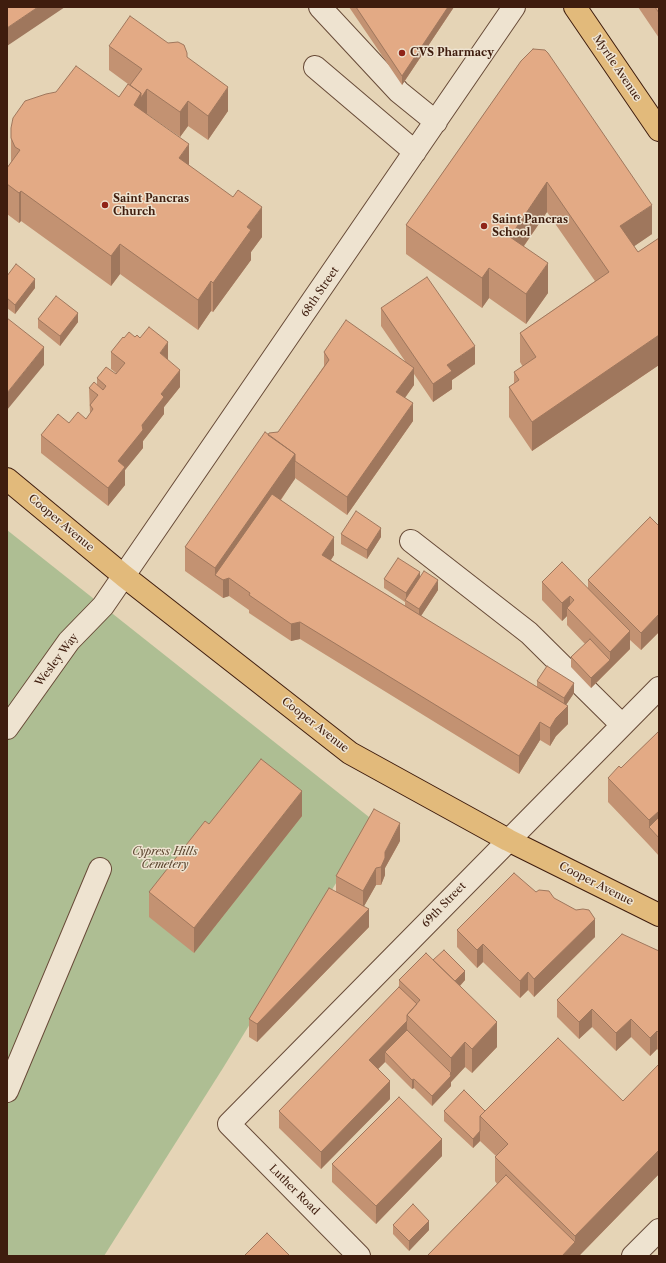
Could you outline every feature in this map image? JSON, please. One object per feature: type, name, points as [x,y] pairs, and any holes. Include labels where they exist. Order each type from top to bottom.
[{"type":"main road","name":"Myrtle Avenue","points":[[575,7],[659,130]]},
{"type":"main road","name":"Cooper Avenue","points":[[7,478],[124,576],[350,753],[508,840],[659,915]]},
{"type":"street","points":[[320,7],[399,92],[436,122]]},
{"type":"street","name":"68th Street","points":[[124,576],[514,7]]},
{"type":"street","points":[[315,67],[415,152]]},
{"type":"street","points":[[411,541],[529,633],[622,726]]},
{"type":"street","name":"Wesley Way","points":[[7,728],[69,641],[103,606],[124,576]]},
{"type":"street","name":"69th Street","points":[[229,1124],[659,688]]},
{"type":"street","points":[[7,1091],[100,869]]},
{"type":"street","name":"Luther Road","points":[[229,1124],[359,1256]]},
{"type":"street","points":[[633,1256],[659,1230]]},
{"type":"green space","name":"Cypress Hills Cemetery","points":[[7,530],[374,821],[223,1068],[104,1256],[7,1256]]},
{"type":"building","points":[[7,7],[38,7],[7,28]]},
{"type":"building","name":"CVS Pharmacy","points":[[356,7],[448,7],[402,76]]},
{"type":"building","points":[[655,7],[659,7],[659,13]]},
{"type":"building","points":[[130,16],[168,43],[178,42],[184,45],[187,57],[228,87],[208,116],[188,101],[180,112],[147,89],[141,98],[141,93],[130,85],[142,69],[109,46]]},
{"type":"building","points":[[533,49],[545,50],[548,53],[652,205],[620,226],[638,252],[659,238],[659,335],[532,422],[509,387],[519,380],[514,372],[536,357],[520,333],[609,272],[547,182],[510,237],[548,263],[526,294],[489,268],[482,278],[406,225],[521,61]]},
{"type":"building","name":"Saint Pancras Church","points":[[76,66],[119,97],[128,84],[141,93],[134,105],[189,144],[179,158],[233,197],[238,190],[262,207],[247,227],[251,230],[213,283],[211,281],[198,300],[120,244],[111,256],[21,191],[19,193],[7,184],[7,168],[20,150],[15,147],[11,138],[13,118],[25,101],[56,92]]},
{"type":"building","points":[[16,264],[35,279],[15,305],[7,298],[7,276]]},
{"type":"building","points":[[427,277],[475,346],[447,365],[452,371],[433,384],[381,308]]},
{"type":"building","points":[[56,296],[78,313],[60,336],[38,319]]},
{"type":"building","points":[[7,318],[44,347],[7,393]]},
{"type":"building","points":[[346,320],[414,368],[396,392],[413,403],[347,497],[295,461],[295,454],[268,435],[269,433],[278,432],[329,360],[324,352]]},
{"type":"building","points":[[149,327],[168,342],[160,353],[180,370],[161,394],[164,397],[142,425],[143,430],[118,461],[125,467],[108,488],[41,435],[58,414],[69,423],[78,412],[86,419],[93,409],[90,405],[98,395],[89,388],[94,382],[103,390],[106,386],[97,378],[106,367],[116,374],[125,363],[111,352],[129,332],[135,337],[137,335],[140,338]]},
{"type":"building","points":[[265,432],[295,454],[215,568],[185,547]]},
{"type":"building","points":[[272,494],[334,537],[322,555],[568,706],[556,718],[550,728],[540,722],[519,756],[300,622],[291,624],[249,595],[250,593],[229,578],[223,580],[215,575]]},
{"type":"building","points":[[356,511],[381,528],[367,550],[341,534]]},
{"type":"building","points":[[650,517],[659,526],[659,614],[641,633],[588,580]]},
{"type":"building","points":[[398,558],[420,572],[406,593],[384,579]]},
{"type":"building","points":[[562,562],[630,631],[610,652],[567,608],[574,600],[570,596],[562,603],[542,582]]},
{"type":"building","points":[[424,571],[438,580],[419,609],[405,600]]},
{"type":"building","points":[[590,639],[610,660],[591,678],[571,657]]},
{"type":"building","points":[[547,666],[574,683],[564,698],[537,681]]},
{"type":"building","points":[[659,731],[659,811],[649,820],[608,778],[619,766],[621,768]]},
{"type":"building","points":[[261,759],[302,791],[194,928],[149,892],[205,821],[209,824]]},
{"type":"building","points":[[374,809],[400,823],[385,852],[385,858],[381,867],[376,868],[363,891],[336,876]]},
{"type":"building","points":[[659,817],[659,838],[649,827]]},
{"type":"building","points":[[514,873],[536,892],[539,890],[549,891],[554,898],[576,910],[589,910],[595,919],[534,979],[528,972],[520,981],[483,944],[477,950],[457,930]]},
{"type":"building","points":[[329,888],[369,909],[257,1024],[249,1019]]},
{"type":"building","points":[[622,934],[659,951],[659,1033],[657,1031],[650,1038],[631,1019],[616,1033],[592,1009],[579,1022],[557,1000]]},
{"type":"building","points":[[444,950],[465,971],[455,981],[433,960]]},
{"type":"building","points":[[426,953],[497,1022],[472,1049],[465,1042],[451,1058],[407,1015],[420,1000],[399,980]]},
{"type":"building","points":[[399,987],[417,1004],[407,1015],[407,1021],[369,1060],[390,1081],[321,1152],[279,1111]]},
{"type":"building","points":[[407,1030],[451,1073],[451,1076],[432,1096],[414,1079],[412,1080],[385,1052]]},
{"type":"building","points":[[558,1038],[623,1101],[659,1064],[659,1150],[575,1236],[495,1157],[508,1144],[480,1116]]},
{"type":"building","points":[[464,1090],[485,1111],[480,1116],[480,1131],[473,1139],[444,1111]]},
{"type":"building","points":[[399,1097],[442,1139],[376,1206],[332,1164]]},
{"type":"building","points":[[506,1175],[575,1242],[562,1256],[427,1256]]},
{"type":"building","points":[[413,1204],[429,1221],[409,1241],[393,1225]]},
{"type":"building","points":[[267,1233],[290,1256],[244,1256]]},
{"type":"place","name":"CVS Pharmacy","points":[[402,53]]},
{"type":"place","name":"Saint Pancras Church","points":[[105,205]]},
{"type":"place","name":"Saint Pancras School","points":[[484,226]]}]
